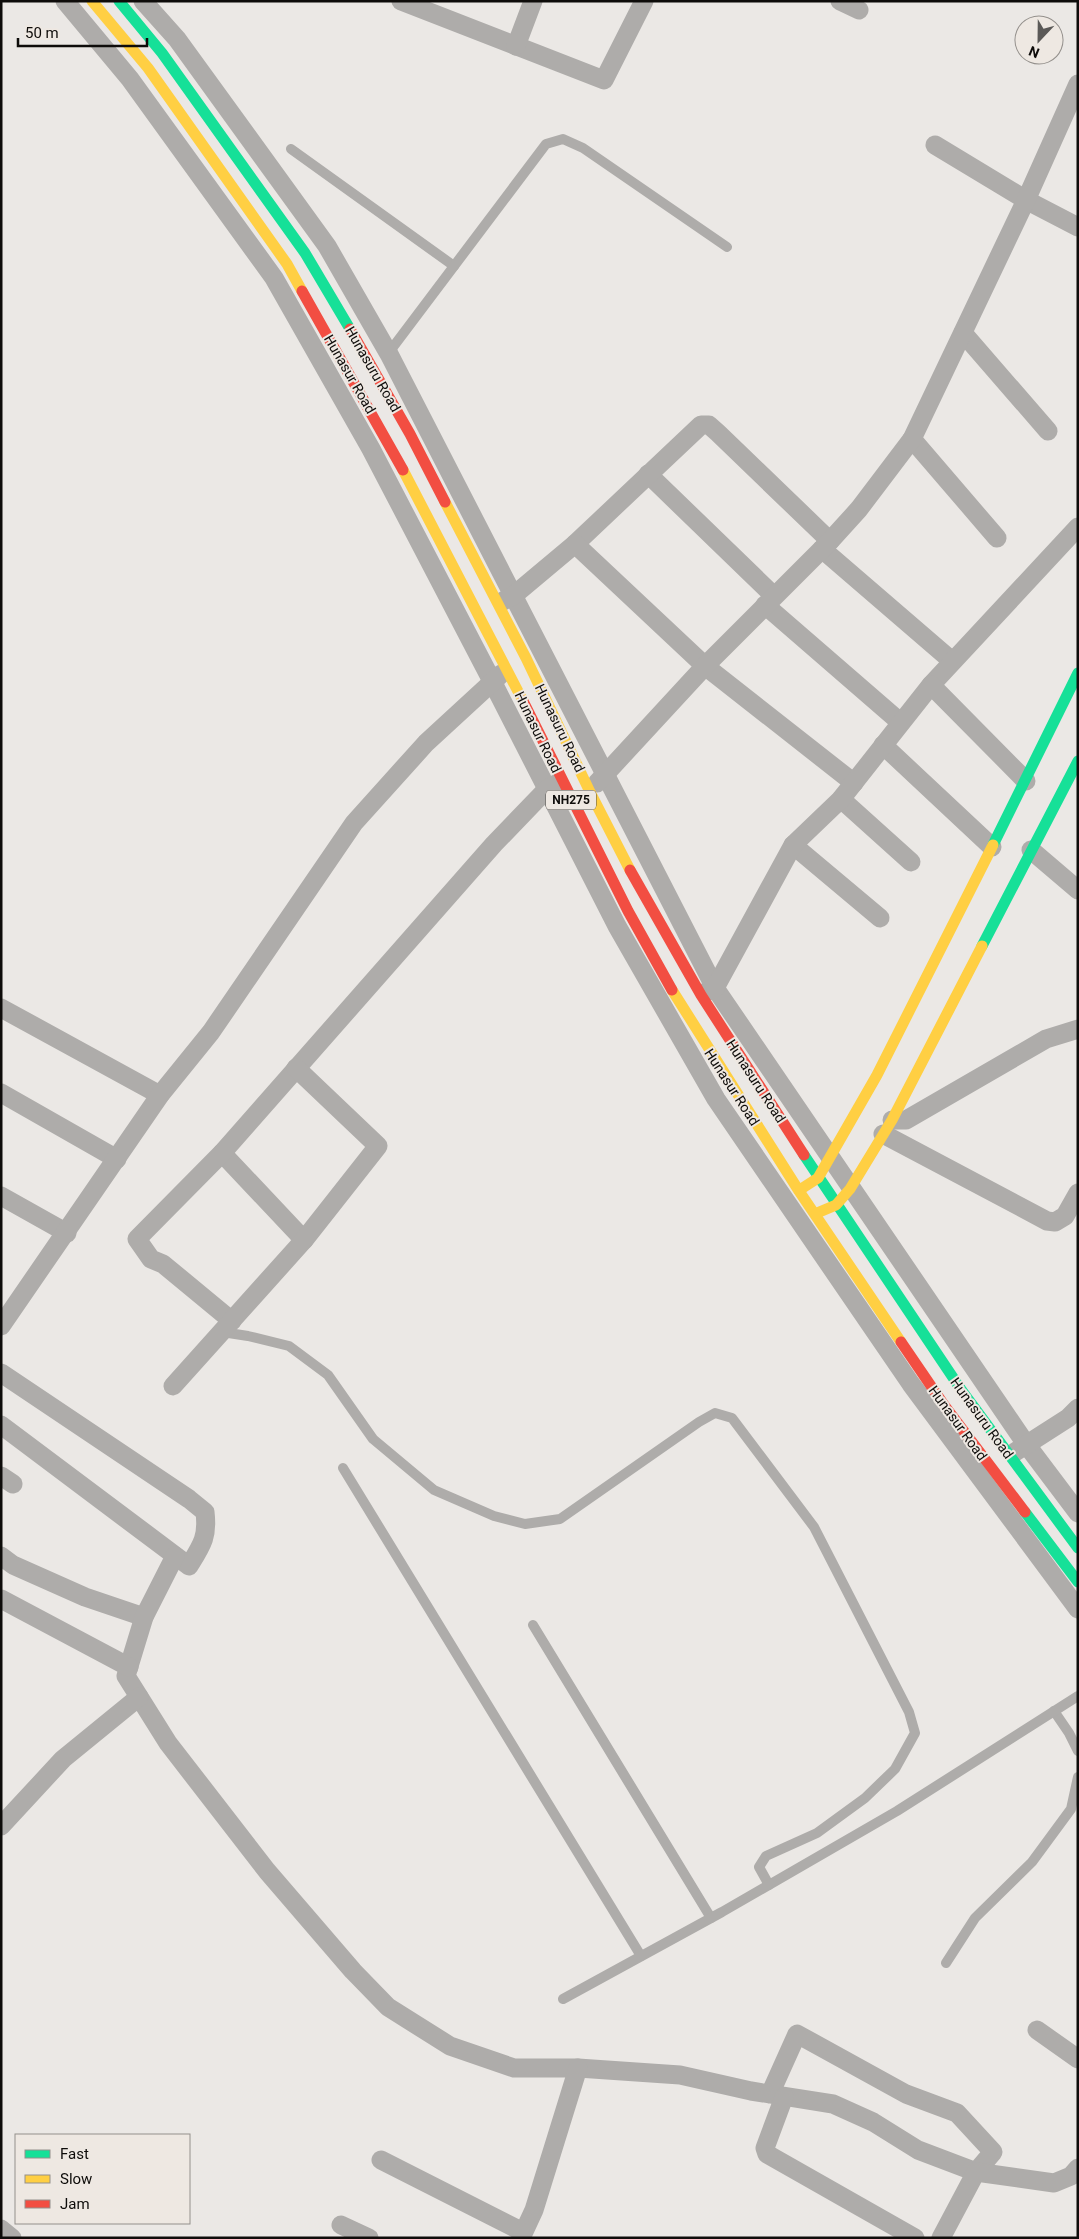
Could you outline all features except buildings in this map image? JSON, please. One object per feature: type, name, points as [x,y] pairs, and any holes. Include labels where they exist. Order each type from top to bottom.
[{"type":"main road","name":"Hunasur Road","points":[[92,1],[148,68],[287,264],[389,443],[508,670],[554,785],[681,1006],[799,1191],[944,1405],[1078,1582]]},
{"type":"main road","name":"Hunasuru Road","points":[[119,1],[162,53],[305,253],[371,364],[505,600],[590,792],[647,902],[708,992],[818,1178],[962,1391],[1078,1548]]},
{"type":"main road","points":[[799,1191],[818,1178],[877,1075],[1026,781],[1078,673]]},
{"type":"main road","points":[[815,1214],[836,1206],[850,1189],[887,1127],[1078,761]]},
{"type":"main road","points":[[554,785],[579,766]]},
{"type":"street","points":[[65,1],[130,79],[274,278],[371,449],[492,681],[554,785],[616,926],[716,1099],[910,1384],[1078,1609]]},
{"type":"street","points":[[143,1],[177,39],[327,246],[389,354],[505,600],[604,774],[708,992],[830,1158],[1026,1444],[1078,1513]]},
{"type":"street","points":[[402,1],[604,80],[644,1]]},
{"type":"street","points":[[516,46],[533,1]]},
{"type":"street","points":[[840,1],[859,10]]},
{"type":"street","points":[[590,792],[604,774],[705,666],[826,545],[859,509],[912,440],[1075,97]]},
{"type":"street","points":[[935,145],[1026,200],[1078,227]]},
{"type":"street","points":[[963,333],[1048,431]]},
{"type":"street","points":[[505,600],[574,544],[701,425],[709,425],[826,545],[952,661]]},
{"type":"street","points":[[912,440],[996,538]]},
{"type":"street","points":[[648,474],[769,601],[900,722]]},
{"type":"street","points":[[708,992],[793,845],[841,799],[931,685],[1078,527]]},
{"type":"street","points":[[574,544],[705,666],[854,783]]},
{"type":"street","points":[[1,1326],[67,1233],[160,1095],[211,1032],[354,823],[426,743],[492,681],[508,670]]},
{"type":"street","points":[[931,685],[1026,781]]},
{"type":"street","points":[[882,745],[992,847]]},
{"type":"street","points":[[227,1326],[163,1264],[151,1259],[137,1239],[222,1154],[494,844],[554,785]]},
{"type":"street","points":[[841,799],[911,862]]},
{"type":"street","points":[[793,845],[880,918]]},
{"type":"street","points":[[1031,850],[1078,890]]},
{"type":"street","points":[[1,1008],[160,1095]]},
{"type":"street","points":[[887,1127],[906,1120],[1046,1039],[1078,1029]]},
{"type":"street","points":[[173,1386],[304,1240],[378,1146],[296,1068]]},
{"type":"street","points":[[1,1093],[117,1159]]},
{"type":"street","points":[[887,1127],[1047,1221],[1061,1220],[1078,1193]]},
{"type":"street","points":[[222,1154],[304,1240]]},
{"type":"street","points":[[1,1196],[67,1233]]},
{"type":"street","points":[[1,1373],[205,1512],[207,1529],[204,1542],[189,1566],[89,1489],[1,1425]]},
{"type":"street","points":[[1009,1456],[1068,1418],[1078,1408]]},
{"type":"street","points":[[1,1556],[13,1565],[86,1597],[144,1617]]},
{"type":"street","points":[[175,1556],[144,1617],[126,1676],[168,1743],[267,1871],[353,1971],[388,2007],[450,2046],[514,2068],[578,2068],[680,2075],[777,2095],[833,2104],[873,2122],[918,2150],[976,2172],[1054,2183],[1071,2176],[1078,2168]]},
{"type":"street","points":[[1,1599],[130,1667]]},
{"type":"street","points":[[1,1826],[63,1759],[139,1696]]},
{"type":"street","points":[[1037,2030],[1078,2059]]},
{"type":"street","points":[[915,2238],[767,2154],[765,2148],[777,2095],[797,2034],[906,2094],[956,2113],[993,2152],[976,2172],[941,2238]]},
{"type":"street","points":[[380,2160],[522,2235],[540,2191],[578,2068]]},
{"type":"street","points":[[341,2225],[369,2238]]},
{"type":"street","points":[[1,2229],[12,2238]]},
{"type":"lane","points":[[371,364],[389,354],[546,144],[563,139],[583,148],[727,248]]},
{"type":"lane","points":[[291,149],[454,266]]},
{"type":"lane","points":[[227,1326],[248,1336],[289,1346],[328,1375],[374,1439],[434,1490],[494,1516],[525,1524],[560,1518],[699,1422],[716,1413],[732,1418],[814,1527],[908,1712],[915,1733],[895,1768],[865,1798],[817,1833],[766,1856],[759,1867],[770,1885]]},
{"type":"lane","points":[[343,1468],[641,1956]]},
{"type":"lane","points":[[533,1625],[711,1918]]},
{"type":"lane","points":[[563,1999],[770,1885],[897,1811],[1078,1696]]},
{"type":"lane","points":[[1054,1711],[1069,1733],[1078,1751]]},
{"type":"lane","points":[[946,1963],[975,1918],[1032,1862],[1071,1809],[1078,1777]]},
{"type":"traffic: fast","points":[[119,1],[162,53],[305,253],[350,329]]},
{"type":"traffic: fast","points":[[993,845],[1078,673]]},
{"type":"traffic: fast","points":[[982,946],[1078,761]]},
{"type":"traffic: fast","points":[[804,1155],[962,1391],[1078,1548]]},
{"type":"traffic: fast","points":[[1025,1512],[1078,1582]]},
{"type":"traffic: slow","points":[[92,1],[148,68],[287,264],[302,291]]},
{"type":"traffic: slow","points":[[403,470],[523,701]]},
{"type":"traffic: slow","points":[[445,502],[526,658],[590,792],[630,870]]},
{"type":"traffic: slow","points":[[801,1189],[818,1178],[877,1075],[993,845]]},
{"type":"traffic: slow","points":[[817,1213],[836,1205],[850,1189],[892,1120],[982,946]]},
{"type":"traffic: slow","points":[[672,990],[799,1191],[901,1342]]},
{"type":"traffic: jam","points":[[302,291],[403,470]]},
{"type":"traffic: jam","points":[[350,329],[410,434],[445,502]]},
{"type":"traffic: jam","points":[[523,701],[628,911],[672,990]]},
{"type":"traffic: jam","points":[[630,870],[701,995],[804,1155]]},
{"type":"traffic: jam","points":[[901,1342],[944,1405],[1025,1512]]}]
